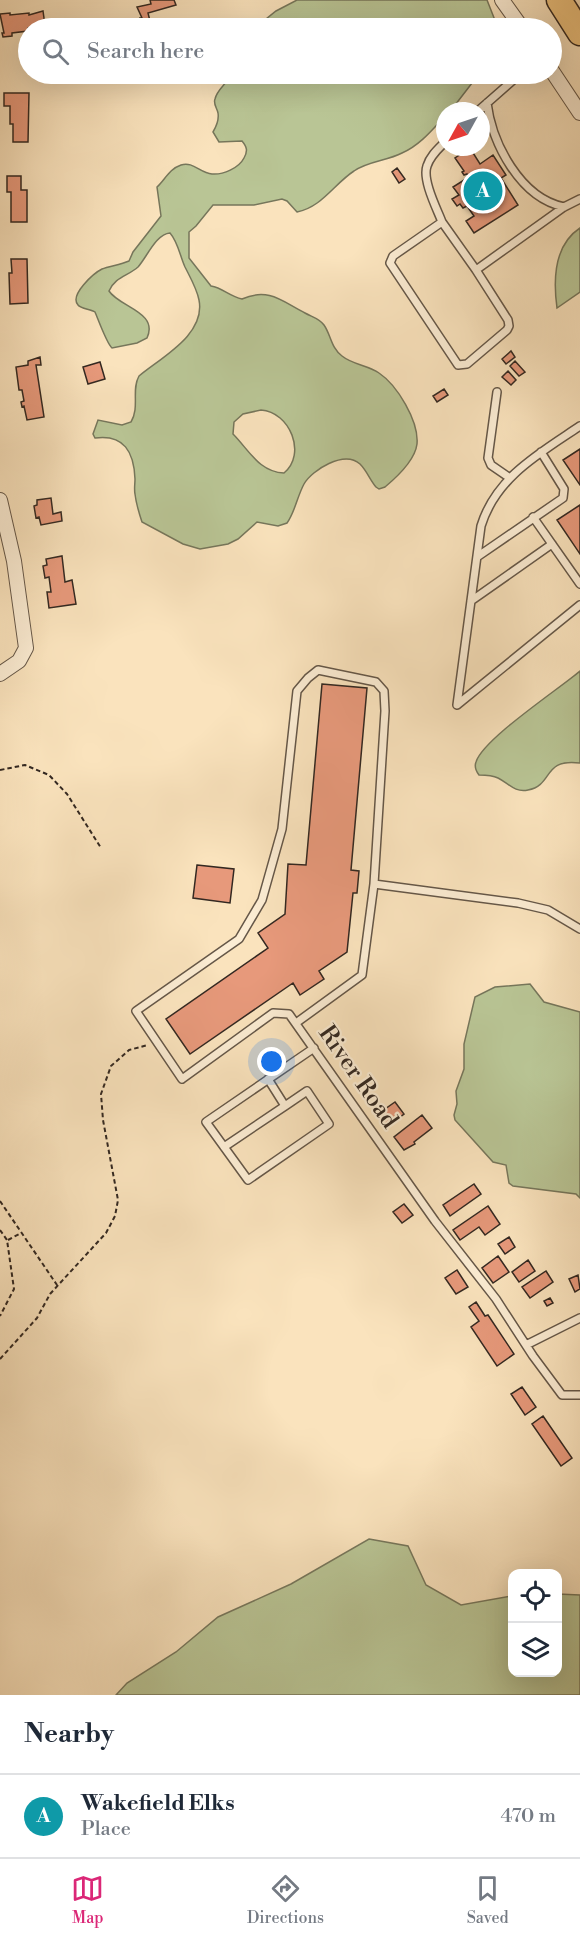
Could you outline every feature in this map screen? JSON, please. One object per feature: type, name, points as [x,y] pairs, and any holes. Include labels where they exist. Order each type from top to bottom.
[{"type":"highway","points":[[559,0],[580,33]]},
{"type":"street","points":[[502,0],[515,18]]},
{"type":"street","points":[[561,84],[580,113]]},
{"type":"street","points":[[0,500],[14,561],[26,648],[19,661],[0,674]]},
{"type":"lane","points":[[488,102],[509,84]]},
{"type":"lane","points":[[490,115],[500,147],[520,177],[536,195],[547,202],[564,207]]},
{"type":"lane","points":[[436,151],[426,168],[429,187],[442,222],[476,270],[508,320],[509,326],[467,364],[461,366],[456,362],[390,264],[393,256],[442,222]]},
{"type":"lane","points":[[476,270],[564,207],[580,199]]},
{"type":"lane","points":[[497,392],[488,458],[491,465],[510,478]]},
{"type":"lane","points":[[580,426],[510,478],[501,487],[484,517],[457,705],[580,605]]},
{"type":"lane","points":[[477,556],[560,501],[564,495],[563,488],[541,453]]},
{"type":"lane","points":[[533,517],[580,584]]},
{"type":"lane","points":[[471,601],[552,544]]},
{"type":"lane","name":"River Road","points":[[157,1043],[136,1011],[239,939],[262,900],[282,830],[297,691],[318,670],[376,682],[384,692],[385,711],[374,884],[362,975],[296,1023],[435,1221],[496,1299],[526,1346],[562,1395],[580,1395]]},
{"type":"lane","points":[[374,884],[518,903],[548,910],[580,929]]},
{"type":"lane","points":[[157,1043],[182,1079],[273,1013],[289,1014],[296,1023]]},
{"type":"lane","points":[[224,1147],[307,1091],[329,1124],[248,1180],[224,1147],[206,1122],[314,1048]]},
{"type":"lane","points":[[268,1079],[285,1106]]},
{"type":"lane","points":[[526,1346],[580,1318]]},
{"type":"path","points":[[0,770],[25,765],[49,775],[67,794],[101,848]]},
{"type":"path","points":[[0,1359],[37,1318],[50,1294],[106,1233],[115,1216],[118,1200],[103,1120],[101,1094],[111,1066],[129,1050],[157,1043]]},
{"type":"path","points":[[0,1201],[58,1286]]},
{"type":"path","points":[[0,1230],[7,1240],[14,1289],[0,1316]]},
{"type":"path","points":[[7,1240],[21,1233]]},
{"type":"green space","points":[[297,0],[487,0],[494,18],[267,18]]},
{"type":"green space","points":[[224,84],[471,84],[457,102],[436,102],[436,126],[420,141],[396,156],[359,168],[314,205],[297,212],[282,199],[254,205],[213,205],[189,232],[189,258],[211,286],[242,299],[260,295],[275,297],[320,321],[342,356],[375,370],[393,386],[406,404],[417,435],[416,450],[413,456],[385,487],[379,489],[376,487],[360,464],[353,460],[337,460],[314,473],[304,484],[287,523],[278,526],[257,522],[238,539],[228,544],[200,549],[183,544],[142,522],[136,501],[134,469],[130,453],[120,442],[113,439],[95,438],[93,434],[98,420],[122,425],[131,422],[134,416],[139,376],[180,344],[196,324],[199,313],[198,296],[173,237],[170,233],[160,237],[138,267],[118,280],[109,291],[148,322],[147,338],[137,343],[112,348],[95,312],[79,306],[76,301],[80,290],[98,271],[129,261],[133,252],[161,216],[157,187],[173,169],[185,164],[216,174],[230,170],[242,162],[246,147],[242,141],[219,142],[213,132],[218,118],[215,99]],"holes":[[[261,410],[280,418],[292,435],[294,455],[291,465],[284,473],[275,472],[261,464],[233,434],[234,422],[243,414]]]},
{"type":"green space","points":[[580,228],[580,292],[557,308],[555,286],[560,253],[571,235]]},
{"type":"green space","points":[[580,671],[580,763],[560,764],[542,783],[523,791],[515,789],[496,777],[479,775],[475,766],[476,762],[492,741]]},
{"type":"green space","points":[[530,984],[544,1002],[580,1012],[580,1198],[576,1194],[513,1186],[509,1183],[506,1165],[493,1162],[455,1120],[456,1091],[464,1069],[464,1044],[475,997],[495,987]]},
{"type":"green space","points":[[369,1539],[408,1546],[426,1585],[461,1605],[508,1597],[508,1677],[562,1677],[562,1594],[580,1595],[580,1695],[116,1695],[127,1683],[176,1652],[218,1617],[291,1584]]},
{"type":"building","points":[[150,0],[174,0],[176,5],[148,13],[149,18],[142,18],[137,7],[151,4]]},
{"type":"building","points":[[43,11],[44,18],[18,18],[18,32],[3,37],[0,14],[29,13],[29,15]]},
{"type":"building","points":[[4,93],[29,93],[28,142],[13,142],[10,106],[4,106]]},
{"type":"building","points":[[493,155],[506,175],[501,178],[518,205],[474,233],[466,221],[474,216],[467,206],[463,208],[460,204],[457,206],[452,199],[459,195],[453,187],[469,177],[467,174],[464,175],[462,172],[464,171],[455,158],[475,156],[480,164]]},
{"type":"building","points":[[397,168],[405,179],[399,183],[392,172]]},
{"type":"building","points":[[7,176],[21,176],[21,190],[27,190],[27,222],[11,222],[11,192],[7,192]]},
{"type":"building","points":[[11,259],[27,259],[28,303],[10,304]]},
{"type":"building","points":[[511,351],[515,357],[506,364],[502,359]]},
{"type":"building","points":[[40,357],[41,365],[36,365],[44,417],[27,420],[24,406],[22,407],[21,402],[24,401],[22,390],[19,390],[16,367],[28,365],[28,361]]},
{"type":"building","points":[[515,361],[525,372],[519,376],[510,366]]},
{"type":"building","points":[[100,362],[105,379],[88,384],[83,367]]},
{"type":"building","points":[[508,371],[516,380],[511,385],[502,377]]},
{"type":"building","points":[[444,389],[448,395],[437,402],[433,396]]},
{"type":"building","points":[[580,449],[580,485],[563,460]]},
{"type":"building","points":[[51,498],[53,514],[61,512],[62,521],[41,525],[39,517],[36,518],[34,506],[37,505],[37,500]]},
{"type":"building","points":[[580,505],[580,554],[557,520]]},
{"type":"building","points":[[62,556],[65,582],[72,580],[76,604],[49,608],[47,592],[51,592],[49,577],[45,578],[43,566],[47,565],[46,559]]},
{"type":"building","points":[[322,684],[367,688],[351,870],[359,871],[357,893],[353,893],[347,952],[319,971],[324,979],[300,995],[293,983],[190,1054],[166,1019],[268,948],[258,933],[285,914],[288,864],[306,865]]},
{"type":"building","points":[[197,865],[234,869],[230,903],[193,898]]},
{"type":"building","points":[[395,1102],[404,1114],[387,1127],[378,1114]]},
{"type":"building","points":[[422,1115],[432,1128],[414,1142],[415,1144],[404,1150],[394,1137]]},
{"type":"building","points":[[474,1184],[481,1194],[450,1216],[443,1205]]},
{"type":"building","points":[[404,1204],[413,1215],[402,1223],[393,1212]]},
{"type":"building","points":[[488,1206],[500,1224],[485,1235],[479,1227],[460,1240],[453,1230]]},
{"type":"building","points":[[509,1237],[515,1247],[505,1254],[498,1244]]},
{"type":"building","points":[[498,1256],[509,1272],[493,1283],[482,1268]]},
{"type":"building","points":[[528,1260],[535,1271],[519,1282],[512,1272]]},
{"type":"building","points":[[457,1270],[468,1287],[456,1294],[445,1278]]},
{"type":"building","points":[[546,1271],[553,1282],[530,1298],[522,1287]]},
{"type":"building","points":[[578,1275],[580,1289],[575,1292],[569,1279]]},
{"type":"building","points":[[550,1298],[553,1303],[547,1306],[544,1301]]},
{"type":"building","points":[[476,1302],[485,1316],[488,1315],[514,1354],[497,1366],[471,1327],[479,1321],[469,1307]]},
{"type":"building","points":[[522,1387],[536,1407],[525,1415],[511,1394]]},
{"type":"building","points":[[543,1416],[572,1458],[561,1466],[532,1424]]},
{"type":"place","name":"Wakefield Elks","points":[[483,191]]}]
